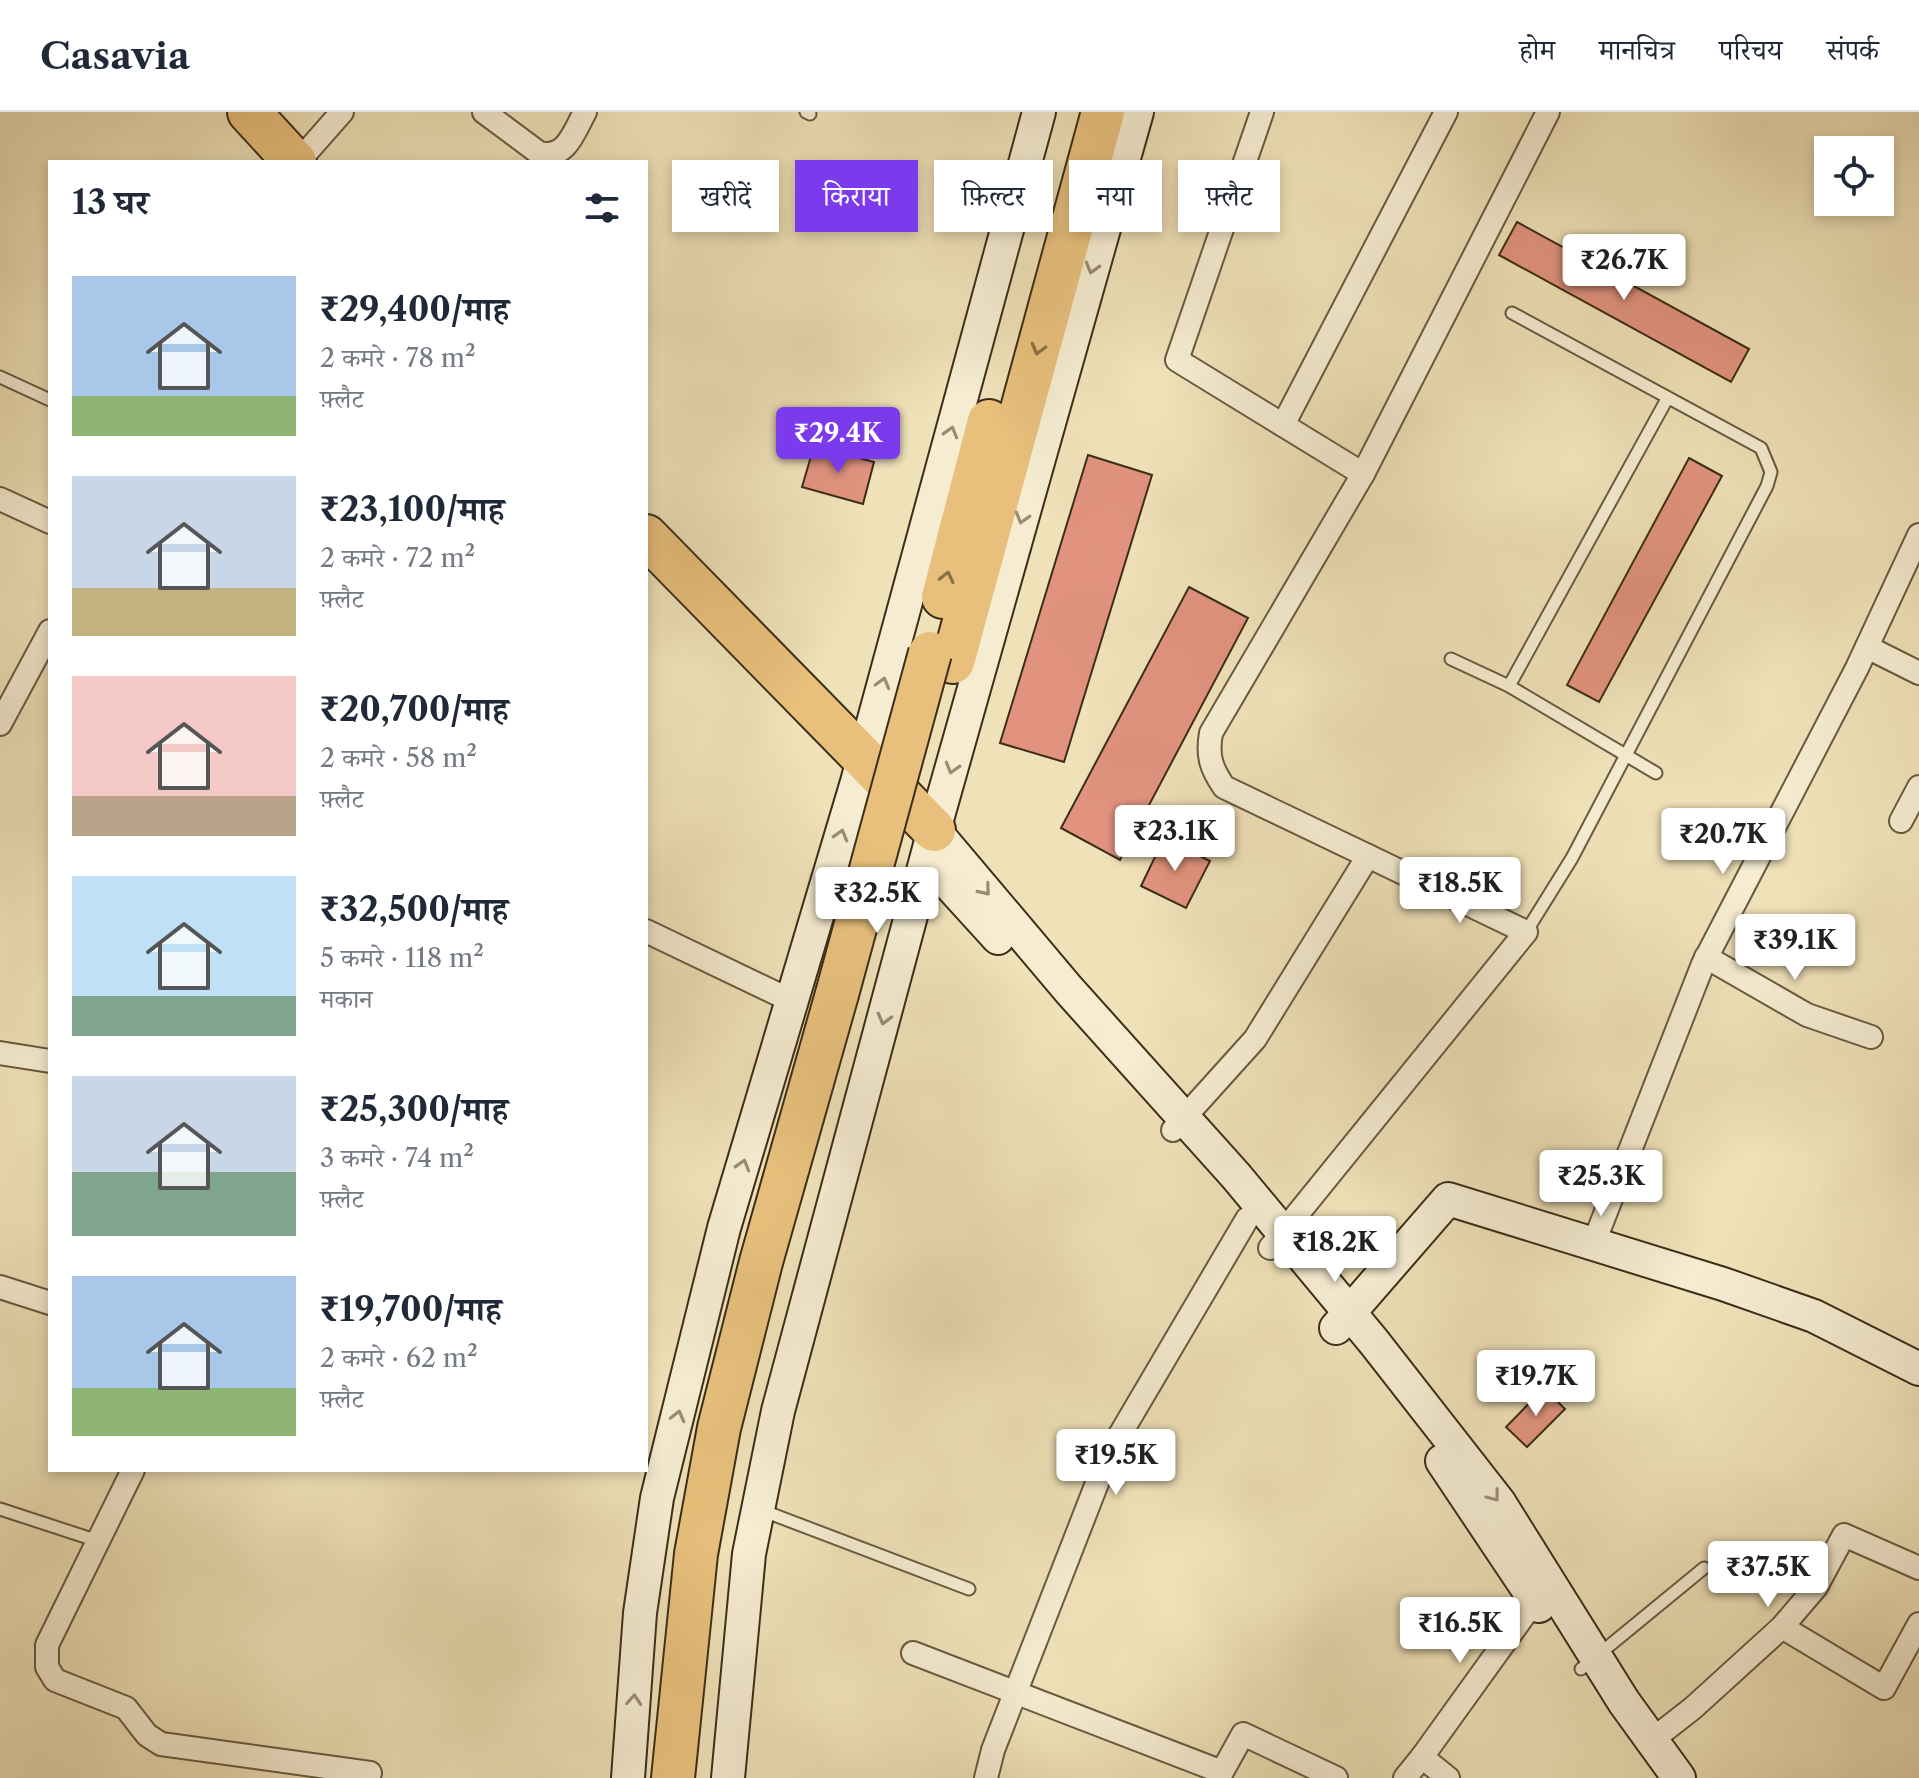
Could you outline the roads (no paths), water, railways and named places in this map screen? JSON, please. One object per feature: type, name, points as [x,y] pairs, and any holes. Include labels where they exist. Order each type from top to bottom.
[{"type":"highway","points":[[226,112],[269,160]]},
{"type":"highway","points":[[249,112],[294,160]]},
{"type":"highway","points":[[942,657],[958,530],[1076,112]]},
{"type":"highway","points":[[698,1778],[705,1674],[725,1531],[751,1397],[850,997],[942,657],[1103,112]]},
{"type":"highway","points":[[648,559],[931,845]]},
{"type":"highway","points":[[673,1778],[696,1554],[719,1428],[761,1262],[850,997]]},
{"type":"street","points":[[298,160],[342,112]]},
{"type":"street","points":[[484,112],[539,153],[549,156],[568,144],[585,112]]},
{"type":"street","points":[[628,1778],[640,1613],[657,1498],[724,1228],[860,770],[1039,112]]},
{"type":"street","points":[[728,1778],[749,1554],[778,1411],[931,845],[1137,112]]},
{"type":"street","points":[[1262,112],[1177,360],[1363,474]]},
{"type":"street","points":[[1283,425],[1446,112]]},
{"type":"street","points":[[1276,1240],[1526,932],[1224,787],[1212,769],[1208,751],[1211,733],[1363,474],[1548,112]]},
{"type":"street","points":[[0,499],[48,521]]},
{"type":"street","points":[[1593,1245],[1706,957],[1867,647],[1919,535]]},
{"type":"street","points":[[0,724],[48,635]]},
{"type":"street","points":[[1867,647],[1919,673]]},
{"type":"street","points":[[1901,821],[1919,787]]},
{"type":"street","points":[[931,845],[1178,1124],[1499,1502],[1654,1778]]},
{"type":"street","points":[[1178,1124],[1255,1039],[1368,856]]},
{"type":"street","points":[[648,932],[792,1001]]},
{"type":"street","points":[[1706,957],[1807,1015],[1871,1037]]},
{"type":"street","points":[[0,1053],[48,1061]]},
{"type":"street","points":[[1178,1124],[1247,1219],[1276,1240]]},
{"type":"street","points":[[1342,1320],[1448,1199],[1723,1284],[1814,1316],[1919,1369]]},
{"type":"street","points":[[986,1778],[993,1750],[1108,1455],[1247,1219]]},
{"type":"street","points":[[0,1287],[48,1302]]},
{"type":"street","points":[[1342,1320],[1535,1600],[1652,1740],[1679,1778]]},
{"type":"street","points":[[132,1472],[47,1645],[47,1667],[55,1680],[126,1708],[147,1735],[161,1744],[370,1773]]},
{"type":"street","points":[[1652,1740],[1693,1708],[1782,1627],[1816,1587],[1844,1535],[1919,1568]]},
{"type":"street","points":[[1405,1778],[1535,1600]]},
{"type":"street","points":[[1782,1627],[1884,1688],[1919,1624]]},
{"type":"street","points":[[913,1653],[1222,1772],[1243,1734],[1336,1778]]},
{"type":"street","points":[[1422,1757],[1448,1778]]},
{"type":"lane","points":[[1512,313],[1761,448],[1771,472],[1767,486],[1627,755],[1572,858],[1526,932]]},
{"type":"lane","points":[[0,377],[48,399]]},
{"type":"lane","points":[[1509,686],[1667,399]]},
{"type":"lane","points":[[1451,659],[1509,686],[1656,773]]},
{"type":"lane","points":[[0,1509],[98,1541]]},
{"type":"lane","points":[[758,1509],[969,1589]]},
{"type":"lane","points":[[1589,1663],[1704,1568]]}]
